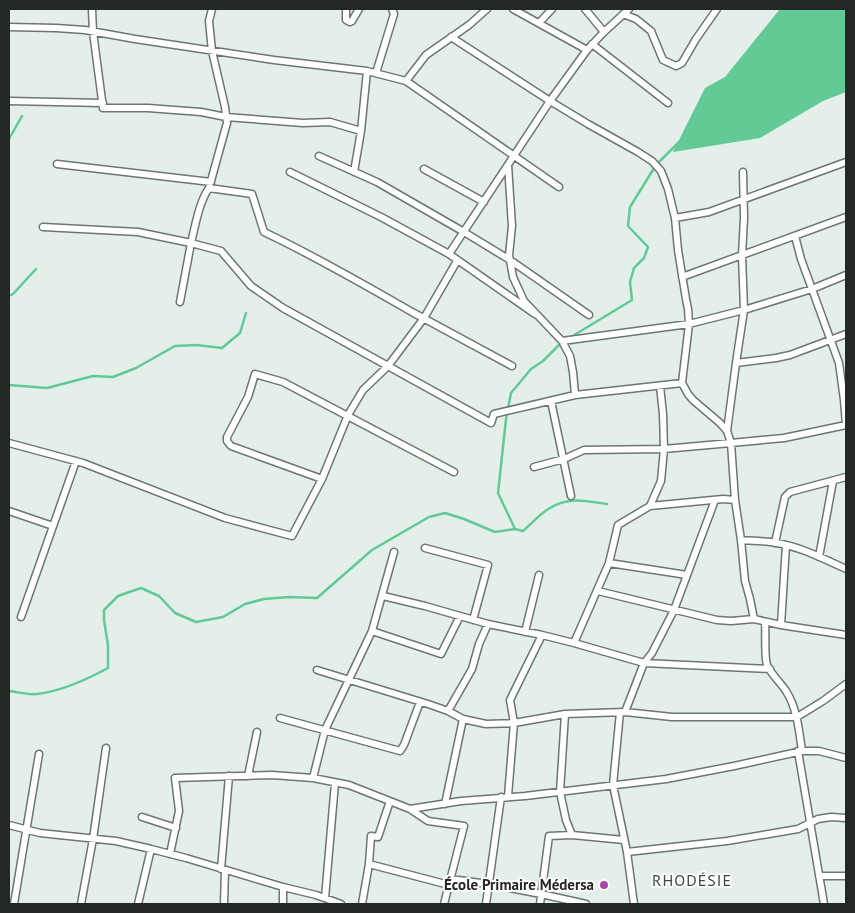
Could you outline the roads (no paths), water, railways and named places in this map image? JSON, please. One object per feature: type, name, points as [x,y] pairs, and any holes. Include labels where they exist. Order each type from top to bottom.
[{"type":"street","points":[[92,9],[92,32],[103,108],[179,110],[226,117],[303,123],[330,122],[361,131]]},
{"type":"street","points":[[180,302],[190,243],[201,206],[210,185],[227,123],[217,66],[212,51],[210,21],[212,9]]},
{"type":"street","points":[[346,9],[346,20],[350,22],[359,9]]},
{"type":"street","points":[[376,72],[394,14],[392,9]]},
{"type":"street","points":[[406,81],[426,55],[469,25],[487,9]]},
{"type":"street","points":[[514,9],[589,47],[668,103]]},
{"type":"street","points":[[540,23],[552,9]]},
{"type":"street","points":[[585,9],[604,32]]},
{"type":"street","points":[[449,254],[550,101],[589,47],[629,9]]},
{"type":"street","points":[[623,14],[636,19],[651,31],[663,60],[676,66],[682,63],[717,9]]},
{"type":"street","points":[[9,27],[56,28],[92,32],[274,60],[376,72],[406,81],[559,186]]},
{"type":"street","points":[[451,37],[550,101],[638,152],[652,161],[661,171],[668,189],[675,218],[678,250],[688,309],[689,324],[682,383],[688,394],[727,431],[731,443],[735,500],[745,581],[754,619]]},
{"type":"street","points":[[354,172],[361,131],[367,71]]},
{"type":"street","points":[[9,101],[102,103]]},
{"type":"street","points":[[319,156],[377,182],[464,232],[510,260],[589,315]]},
{"type":"street","points":[[675,218],[710,212],[846,162]]},
{"type":"street","points":[[57,164],[210,185],[252,194],[264,232],[336,268],[512,366]]},
{"type":"street","points":[[508,165],[512,226],[509,255],[513,277],[524,301],[562,341],[570,356],[574,372],[575,395]]},
{"type":"street","points":[[424,169],[484,202]]},
{"type":"street","points":[[290,172],[381,217],[449,254],[535,314]]},
{"type":"street","points":[[727,431],[744,310],[742,255],[743,172]]},
{"type":"street","points":[[682,277],[846,217]]},
{"type":"street","points":[[43,226],[138,232],[221,251],[251,286],[283,308],[492,423],[494,414],[551,400],[575,395],[682,383]]},
{"type":"street","points":[[534,467],[564,459],[584,450],[664,449],[784,438],[846,425],[844,376],[801,258],[795,236]]},
{"type":"street","points":[[9,443],[76,461],[225,518],[292,536],[322,479],[348,415],[363,390],[388,366],[424,318],[457,261]]},
{"type":"street","points":[[562,341],[689,324],[744,310],[846,276]]},
{"type":"street","points":[[736,363],[776,358],[846,334]]},
{"type":"street","points":[[322,479],[231,446],[227,441],[227,437],[248,397],[255,374],[284,382],[454,472]]},
{"type":"street","points":[[650,506],[661,481],[664,449],[660,386]]},
{"type":"street","points":[[551,400],[571,496]]},
{"type":"street","points":[[21,617],[76,461]]},
{"type":"street","points":[[776,543],[785,497],[788,493],[846,477]]},
{"type":"street","points":[[819,557],[833,480]]},
{"type":"street","points":[[634,904],[627,852],[613,785],[622,712],[644,663],[652,653],[674,610],[715,500]]},
{"type":"street","points":[[574,643],[609,563],[618,525],[650,506],[735,500]]},
{"type":"street","points":[[9,511],[54,526]]},
{"type":"street","points":[[741,540],[786,545],[808,552],[846,569]]},
{"type":"street","points":[[780,625],[786,545]]},
{"type":"street","points":[[425,548],[488,565],[473,620]]},
{"type":"street","points":[[312,778],[325,730],[372,631],[394,552]]},
{"type":"street","points":[[609,563],[687,575]]},
{"type":"street","points":[[525,632],[539,575]]},
{"type":"street","points":[[598,591],[717,620],[754,619],[846,635]]},
{"type":"street","points":[[383,596],[488,624],[574,643],[644,663],[770,669]]},
{"type":"street","points":[[372,631],[441,654],[460,616]]},
{"type":"street","points":[[766,622],[767,665],[786,692],[797,717],[809,822],[824,904]]},
{"type":"street","points":[[448,711],[472,669],[479,644],[488,624]]},
{"type":"street","points":[[486,904],[505,797],[514,723],[510,700],[542,635]]},
{"type":"street","points":[[317,670],[448,711],[463,719],[486,724],[514,723],[565,714],[622,712],[672,717],[797,717],[846,684]]},
{"type":"street","points":[[280,718],[400,751],[420,702]]},
{"type":"street","points":[[565,714],[560,792],[566,820],[572,835]]},
{"type":"street","points":[[445,804],[463,719]]},
{"type":"street","points":[[248,776],[257,732]]},
{"type":"street","points":[[81,904],[93,839],[106,748]]},
{"type":"street","points":[[410,809],[666,779],[800,751],[819,751],[846,758]]},
{"type":"street","points":[[14,904],[39,754]]},
{"type":"street","points":[[170,854],[179,811],[175,778],[272,775],[312,778],[349,785],[410,809],[428,821],[464,826],[444,904]]},
{"type":"street","points":[[224,904],[223,870],[229,776]]},
{"type":"street","points":[[325,898],[335,783]]},
{"type":"street","points":[[362,904],[369,864],[371,836],[378,837],[390,801]]},
{"type":"street","points":[[142,817],[176,828]]},
{"type":"street","points":[[627,852],[727,841],[798,829],[818,819],[831,817],[846,818]]},
{"type":"street","points":[[9,825],[40,833],[116,841],[151,849],[341,904]]},
{"type":"street","points":[[540,904],[549,836],[572,835],[624,840]]},
{"type":"street","points":[[138,904],[151,849]]},
{"type":"street","points":[[369,864],[449,882],[489,884],[586,904]]},
{"type":"street","points":[[819,876],[846,876]]},
{"type":"street","points":[[283,888],[283,904]]},
{"type":"waterway","points":[[9,139],[22,116]]},
{"type":"waterway","points":[[571,337],[632,300],[630,282],[634,268],[644,258],[648,247],[628,226],[630,207],[656,165],[679,142]]},
{"type":"waterway","points":[[9,296],[36,269]]},
{"type":"waterway","points":[[9,385],[47,388],[93,376],[113,377],[136,368],[175,346],[196,345],[222,348],[240,333],[246,313]]},
{"type":"waterway","points":[[515,529],[498,493],[506,419],[511,393],[531,369],[543,361],[562,342]]},
{"type":"waterway","points":[[9,691],[30,694],[46,693],[74,684],[108,668],[108,645],[104,610],[118,596],[141,588],[159,596],[175,613],[196,622],[223,617],[245,604],[264,599],[289,597],[317,598],[372,550],[429,517],[445,513],[495,532],[515,529],[523,531],[540,515],[557,504],[578,500],[607,504]]},
{"type":"place","name":"École Primaire Médersa","points":[[604,885]]},
{"type":"district","name":"RHODÉSIE","points":[[692,880]]}]
